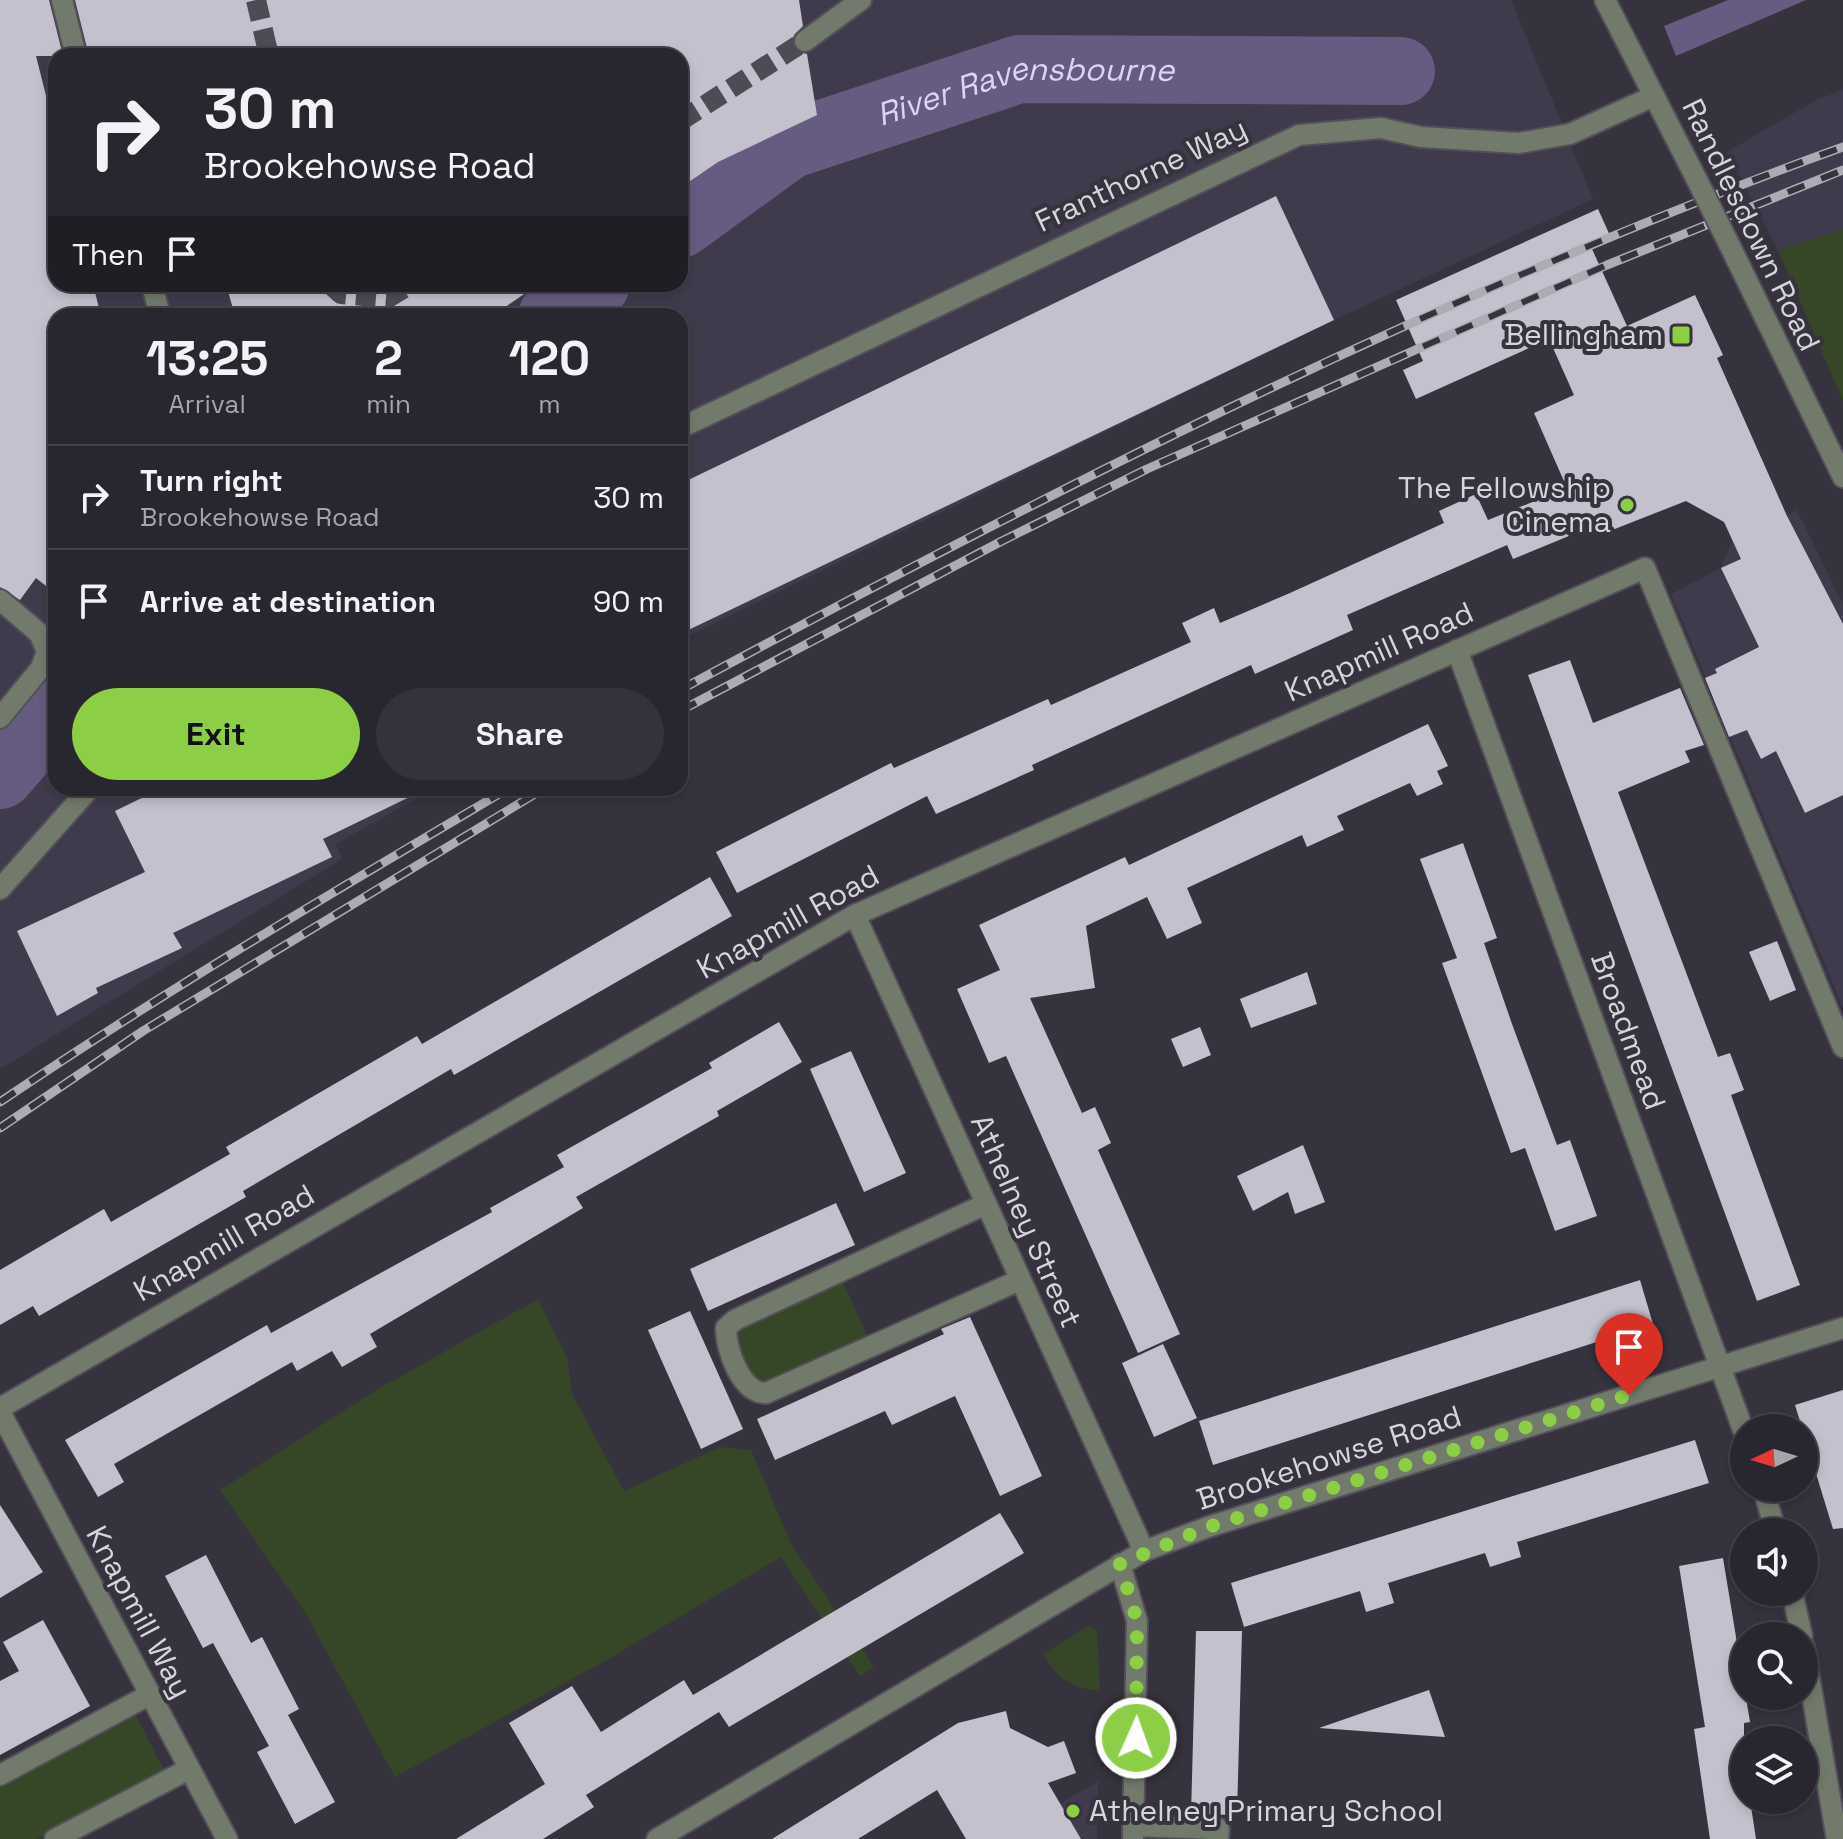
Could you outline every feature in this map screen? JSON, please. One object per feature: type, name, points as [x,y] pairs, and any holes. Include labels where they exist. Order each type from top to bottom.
[{"type":"street","points":[[62,0],[74,48]]},
{"type":"street","points":[[805,41],[861,0]]},
{"type":"street","name":"Randlesdown Road","points":[[1605,0],[1843,477]]},
{"type":"street","name":"Franthorne Way","points":[[688,424],[1299,135],[1381,128],[1421,137],[1519,143],[1570,134],[1654,96]]},
{"type":"street","name":"Knapmill Road","points":[[0,1410],[855,915],[1645,568],[1843,1047]]},
{"type":"street","points":[[0,600],[39,633],[47,651],[41,668],[0,718]]},
{"type":"street","name":"Broadmead","points":[[1457,650],[1737,1414]]},
{"type":"street","points":[[0,889],[83,796]]},
{"type":"street","name":"Athelney Street","points":[[855,915],[1144,1551]]},
{"type":"street","points":[[986,1204],[735,1320],[726,1328],[726,1341],[747,1386],[756,1393],[766,1393],[1020,1280]]},
{"type":"street","name":"Brookehowse Road","points":[[657,1839],[1144,1551],[1208,1527],[1843,1328]]},
{"type":"street","name":"Knapmill Way","points":[[0,1410],[227,1839]]},
{"type":"street","points":[[1120,1564],[1137,1621],[1133,1833],[1219,1829],[1218,1839]]},
{"type":"street","points":[[0,1775],[149,1695]]},
{"type":"street","points":[[1815,1710],[1837,1839]]},
{"type":"street","points":[[55,1839],[189,1769]]},
{"type":"shaded area","points":[[0,0],[1511,0],[1593,199],[1334,320],[688,636],[688,308],[48,308],[48,796],[421,796],[336,844],[342,859],[0,1069]]},
{"type":"shaded area","points":[[1728,0],[1806,0],[1676,56],[1664,26]]},
{"type":"shaded area","points":[[1843,90],[1843,229],[1778,250],[1727,152],[1816,100]]},
{"type":"shaded area","points":[[1797,510],[1843,605],[1843,1008],[1671,594],[1721,568],[1731,543]]},
{"type":"shaded area","name":"Athelney Primary School","points":[[1098,1781],[1097,1839],[1002,1839],[1035,1819]]},
{"type":"green space","points":[[1843,229],[1843,401],[1778,250]]},
{"type":"green space","points":[[842,1280],[869,1339],[765,1386],[752,1381],[732,1340],[740,1326]]},
{"type":"green space","points":[[538,1299],[567,1357],[572,1394],[624,1491],[720,1447],[751,1450],[791,1544],[874,1667],[860,1676],[781,1557],[612,1657],[395,1777],[306,1614],[220,1490],[378,1389]]},
{"type":"green space","points":[[1090,1625],[1097,1631],[1100,1691],[1066,1681],[1043,1654]]},
{"type":"green space","points":[[135,1714],[165,1772],[37,1839],[0,1839],[0,1785]]},
{"type":"building","points":[[0,0],[49,0],[61,48],[48,48],[48,56],[36,56],[48,103],[48,292],[95,292],[99,308],[48,308],[48,588],[36,578],[20,600],[0,587]]},
{"type":"building","points":[[75,0],[799,0],[803,26],[794,35],[792,43],[799,52],[807,54],[817,115],[718,162],[688,183],[688,48],[87,48]]},
{"type":"building","points":[[1276,196],[1334,320],[688,630],[688,480]]},
{"type":"building","points":[[1598,209],[1612,240],[1592,249],[1627,326],[1695,295],[1723,355],[1717,358],[1787,516],[1843,624],[1843,795],[1805,813],[1776,751],[1761,759],[1747,730],[1729,737],[1705,678],[1717,673],[1715,669],[1759,647],[1721,568],[1741,559],[1724,522],[1686,501],[1602,534],[1598,524],[1513,559],[1507,545],[1347,615],[1353,630],[1255,674],[1251,665],[1032,765],[1034,770],[936,814],[927,796],[737,893],[716,852],[891,763],[894,768],[1048,699],[1051,705],[1191,642],[1182,623],[1214,608],[1220,623],[1290,593],[1444,523],[1439,511],[1476,494],[1488,520],[1567,488],[1534,413],[1574,395],[1549,339],[1416,399],[1403,370],[1423,361],[1396,300]]},
{"type":"building","points":[[228,292],[527,292],[504,308],[233,308]]},
{"type":"building","points":[[1570,660],[1593,723],[1680,688],[1704,745],[1685,751],[1690,762],[1618,792],[1718,1057],[1730,1053],[1744,1090],[1731,1095],[1800,1285],[1757,1301],[1528,675]]},
{"type":"building","points":[[1428,724],[1448,766],[1437,771],[1443,784],[1417,796],[1410,783],[1337,816],[1344,830],[1307,847],[1302,835],[1187,888],[1202,923],[1167,939],[1147,897],[1086,926],[1095,988],[1030,998],[1082,1113],[1095,1107],[1111,1143],[1098,1150],[1180,1334],[1138,1353],[1006,1056],[989,1063],[957,989],[1000,970],[979,925],[1125,857],[1129,865]]},
{"type":"building","points":[[146,796],[412,796],[323,839],[332,857],[173,933],[182,948],[96,988],[98,993],[57,1016],[17,931],[145,872],[115,811]]},
{"type":"building","points":[[1463,843],[1497,938],[1484,943],[1512,1024],[1557,1145],[1570,1140],[1597,1216],[1555,1231],[1525,1148],[1511,1153],[1442,963],[1457,958],[1420,859]]},
{"type":"building","points":[[710,877],[732,916],[454,1075],[451,1069],[243,1191],[246,1197],[39,1316],[33,1306],[0,1325],[0,1270],[104,1209],[111,1222],[230,1154],[226,1147],[417,1036],[422,1044]]},
{"type":"building","points":[[1777,941],[1796,990],[1770,1001],[1749,952]]},
{"type":"building","points":[[1307,972],[1317,1004],[1251,1028],[1240,999]]},
{"type":"building","points":[[779,1022],[802,1062],[717,1111],[719,1116],[576,1197],[583,1208],[370,1334],[377,1347],[342,1367],[332,1351],[297,1371],[292,1362],[114,1464],[124,1482],[98,1497],[65,1440],[267,1325],[271,1333],[492,1212],[490,1208],[564,1167],[557,1155],[712,1068],[709,1063]]},
{"type":"building","points":[[1200,1027],[1211,1055],[1183,1067],[1171,1039]]},
{"type":"building","points":[[851,1051],[906,1173],[864,1192],[810,1069]]},
{"type":"building","points":[[1303,1145],[1325,1202],[1295,1214],[1288,1192],[1253,1211],[1237,1176]]},
{"type":"building","points":[[836,1203],[855,1245],[708,1311],[690,1269]]},
{"type":"building","points":[[1640,1280],[1653,1324],[1213,1465],[1199,1421]]},
{"type":"building","points":[[690,1311],[743,1429],[701,1449],[648,1330]]},
{"type":"building","points":[[970,1317],[1042,1476],[1000,1496],[955,1396],[892,1425],[885,1411],[775,1460],[757,1419],[944,1334],[941,1329]]},
{"type":"building","points":[[1163,1344],[1197,1418],[1154,1437],[1122,1363]]},
{"type":"building","points":[[1843,1390],[1843,1528],[1833,1529],[1818,1480],[1818,1414],[1798,1414],[1795,1405]]},
{"type":"building","points":[[1695,1440],[1709,1483],[1517,1542],[1521,1557],[1490,1567],[1485,1553],[1388,1583],[1394,1603],[1366,1612],[1360,1591],[1244,1627],[1231,1583]]},
{"type":"building","points":[[0,1505],[43,1572],[0,1598]]},
{"type":"building","points":[[1000,1513],[1024,1553],[729,1727],[719,1712],[586,1795],[594,1807],[543,1839],[456,1839],[545,1784],[509,1723],[572,1686],[601,1732],[684,1680],[693,1695]]},
{"type":"building","points":[[206,1555],[251,1643],[262,1637],[299,1709],[288,1715],[335,1802],[295,1824],[257,1752],[269,1746],[213,1643],[203,1648],[165,1576]]},
{"type":"building","points":[[1723,1558],[1734,1622],[1730,1622],[1730,1710],[1748,1710],[1750,1722],[1744,1723],[1744,1726],[1730,1726],[1730,1814],[1752,1814],[1756,1839],[1710,1839],[1694,1729],[1705,1727],[1679,1566]]},
{"type":"building","points":[[43,1620],[90,1706],[0,1755],[0,1681],[19,1671],[3,1642]]},
{"type":"building","points":[[1196,1631],[1242,1631],[1237,1815],[1191,1814]]},
{"type":"building","points":[[1429,1690],[1445,1737],[1319,1728]]},
{"type":"building","points":[[1006,1711],[1010,1728],[1048,1747],[1064,1741],[1076,1773],[1048,1783],[1081,1839],[966,1839],[937,1790],[858,1839],[772,1839],[958,1723]]},
{"type":"waterway","name":"River Ravensbourne","points":[[688,218],[789,145],[1019,69],[1401,71]]},
{"type":"waterway","name":"River Ravensbourne","points":[[563,308],[585,292]]},
{"type":"waterway","name":"River Ravensbourne","points":[[0,775],[48,720]]},
{"type":"tunnel","points":[[256,0],[267,48]]},
{"type":"tunnel","points":[[688,116],[805,41]]},
{"type":"tunnel","points":[[339,292],[388,298],[398,292]]},
{"type":"railway","points":[[688,686],[964,540],[1252,397],[1545,265],[1843,147]]},
{"type":"railway","points":[[688,707],[1000,542],[1147,469],[1607,265],[1843,170]]},
{"type":"railway","points":[[0,1102],[189,980],[496,796]]},
{"type":"railway","points":[[0,1128],[143,1031],[532,796]]},
{"type":"place","name":"Bellingham","points":[[1681,335]]},
{"type":"place","name":"The Fellowship Cinema","points":[[1627,505]]},
{"type":"place","name":"Athelney Primary School","points":[[1073,1811]]},
{"type":"route","points":[[1136,1738],[1137,1621],[1134,1602],[1120,1564],[1144,1551],[1208,1527],[1629,1395]]}]
